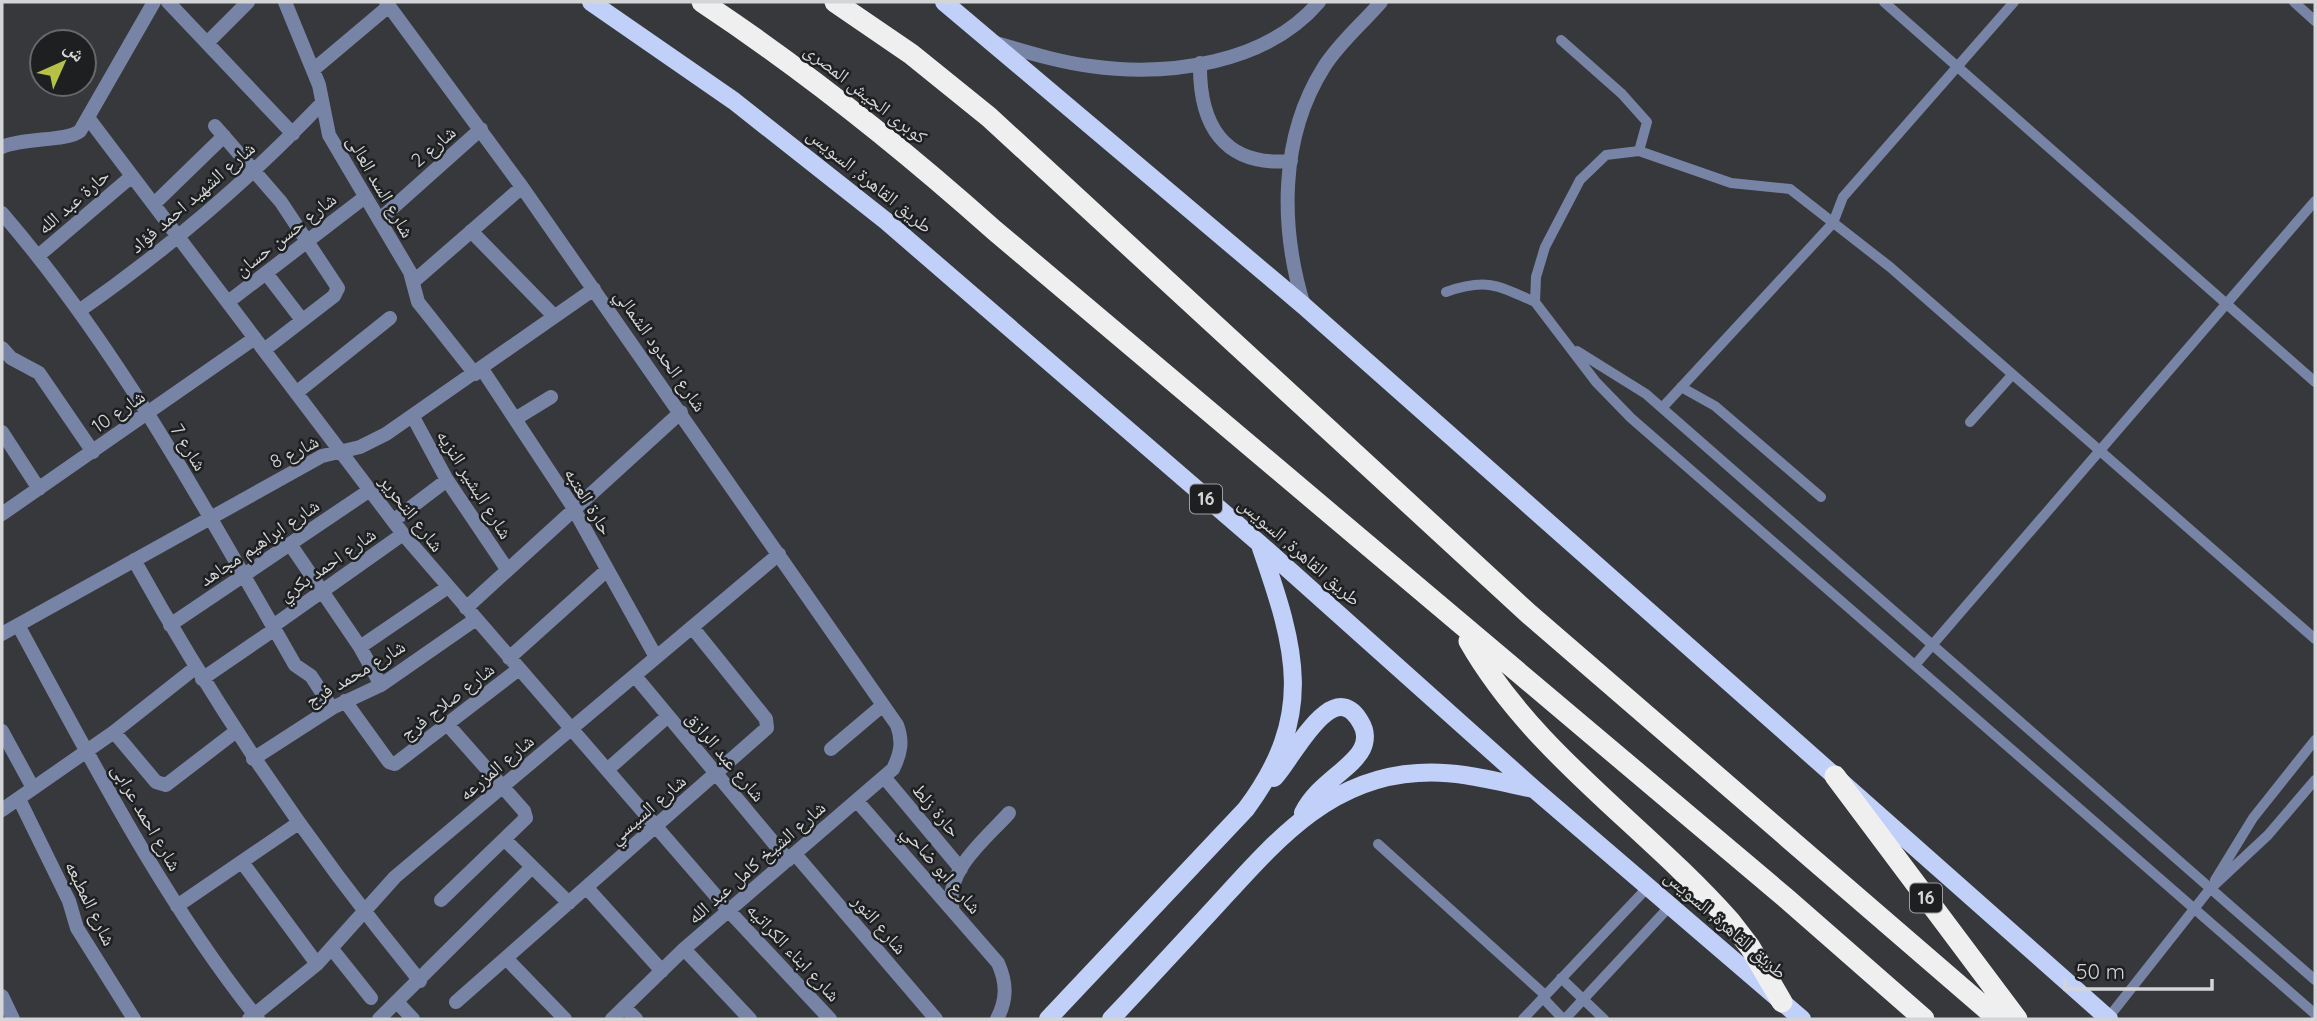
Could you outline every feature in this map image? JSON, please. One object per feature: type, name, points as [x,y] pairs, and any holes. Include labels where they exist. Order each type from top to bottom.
[{"type":"highway","name":"كوبرى الجيش المصرى","points":[[702,2],[779,53],[853,109],[1461,627]]},
{"type":"highway","name":"16","points":[[835,2],[951,84],[1528,614],[1998,1019]]},
{"type":"highway","name":"16","points":[[1461,627],[1489,674],[1541,737],[1730,921],[1755,956],[1782,1002]]},
{"type":"highway","name":"16","points":[[1461,627],[1776,890],[1924,1019]]},
{"type":"highway","name":"16","points":[[1835,776],[2017,1019]]},
{"type":"main road","name":"طريق القاهرة, السويس","points":[[591,2],[734,101],[887,221],[1260,544],[1534,789],[1802,1019]]},
{"type":"main road","name":"16","points":[[944,2],[1304,306],[2109,1019]]},
{"type":"main road","points":[[1260,544],[1290,637],[1294,682],[1292,705],[1281,750],[1260,790]]},
{"type":"main road","points":[[1048,1019],[1284,767],[1322,713],[1337,709],[1352,713],[1365,732],[1363,748],[1321,787],[1300,819],[1111,1019]]},
{"type":"main road","points":[[1300,819],[1355,787],[1407,774],[1460,774],[1534,789]]},
{"type":"street","points":[[2,147],[27,139],[74,135],[89,119],[154,2]]},
{"type":"street","points":[[168,2],[293,134]]},
{"type":"street","points":[[207,43],[248,2]]},
{"type":"street","name":"شارع السد العالى","points":[[285,2],[313,70],[329,135],[413,282],[418,302],[478,371]]},
{"type":"street","points":[[992,42],[1090,66],[1153,68],[1200,63],[1275,40],[1308,15],[1320,2]]},
{"type":"street","points":[[1304,306],[1290,249],[1287,200],[1291,161],[1304,112],[1325,65],[1381,2]]},
{"type":"street","points":[[313,70],[388,4]]},
{"type":"street","name":"شارع الحدود الشمالي","points":[[388,4],[481,129],[681,412],[897,725]]},
{"type":"street","points":[[1200,63],[1203,109],[1222,141],[1254,160],[1291,161]]},
{"type":"street","name":"شارع الشهيد احمد فؤاد","points":[[79,311],[179,238],[255,171],[322,103]]},
{"type":"street","name":"شارع التحرير","points":[[89,119],[403,534],[730,911]]},
{"type":"street","name":"شارع 2","points":[[379,219],[481,129]]},
{"type":"street","points":[[154,204],[220,131],[309,241]]},
{"type":"street","name":"حارة عبد الله","points":[[38,256],[132,176]]},
{"type":"street","points":[[413,282],[522,187]]},
{"type":"street","name":"شارع حسن حسان","points":[[228,302],[365,197]]},
{"type":"street","name":"شارع 7","points":[[2,213],[79,311],[211,518],[295,665],[312,676],[338,705]]},
{"type":"street","points":[[471,231],[554,316]]},
{"type":"street","name":"شارع 10","points":[[2,514],[146,415],[302,320],[334,296],[338,288],[309,241]]},
{"type":"street","points":[[266,273],[302,320]]},
{"type":"street","name":"شارع 8","points":[[2,634],[322,456],[369,443],[413,417],[594,289]]},
{"type":"street","points":[[296,393],[390,317]]},
{"type":"street","points":[[2,348],[11,358],[39,373],[93,452]]},
{"type":"street","name":"حارة العتبه","points":[[478,371],[515,419],[573,510],[656,657]]},
{"type":"street","points":[[515,419],[551,397]]},
{"type":"street","name":"شارع محمد فرج","points":[[253,759],[338,705],[381,685],[471,613],[508,569],[681,412]]},
{"type":"street","name":"شارع البشير النزيه","points":[[413,417],[447,480],[508,569]]},
{"type":"street","points":[[2,432],[39,489]]},
{"type":"street","points":[[393,521],[447,480]]},
{"type":"street","name":"شارع ابراهيم مجاهد","points":[[170,625],[370,491]]},
{"type":"street","name":"شارع احمد بكري","points":[[2,810],[86,750],[274,627],[403,534]]},
{"type":"street","points":[[290,544],[360,648],[381,685]]},
{"type":"street","name":"شارع المزرعه","points":[[254,1018],[332,949],[395,877],[779,554]]},
{"type":"street","points":[[134,560],[199,674],[253,759],[364,913],[420,981]]},
{"type":"street","name":"شارع صلاح فرج","points":[[338,705],[392,763],[397,763],[448,725],[607,570]]},
{"type":"street","points":[[360,648],[448,587]]},
{"type":"street","name":"شارع احمد عرابى","points":[[18,625],[86,750],[177,906],[254,1018]]},
{"type":"street","name":"شارع السيسي","points":[[456,1002],[761,735],[768,723],[692,627]]},
{"type":"street","name":"شارع عبد الرازق","points":[[635,676],[791,857]]},
{"type":"street","points":[[831,749],[883,705]]},
{"type":"street","points":[[607,769],[668,716]]},
{"type":"street","points":[[441,900],[525,820],[526,814],[448,725]]},
{"type":"street","name":"شارع الشيخ كامل عبد الله","points":[[612,1019],[684,949],[893,769],[901,747],[897,725]]},
{"type":"street","points":[[2,731],[33,788]]},
{"type":"street","points":[[114,732],[156,782],[166,785],[235,732]]},
{"type":"street","name":"حارة زلط","points":[[884,777],[961,869]]},
{"type":"street","name":"شارع المطبعه","points":[[19,799],[69,901],[77,928],[134,1019]]},
{"type":"street","name":"شارع ابو ضاحي","points":[[857,801],[998,963],[1003,974],[1005,998],[997,1019]]},
{"type":"street","points":[[953,912],[950,889],[961,869],[1009,813]]},
{"type":"street","points":[[177,906],[298,824]]},
{"type":"street","points":[[505,840],[569,903]]},
{"type":"street","name":"شارع النور","points":[[791,857],[936,1019]]},
{"type":"street","points":[[242,862],[317,964]]},
{"type":"street","points":[[379,1019],[532,867]]},
{"type":"street","points":[[587,888],[662,971]]},
{"type":"street","name":"شارع ابناء الكراتيه","points":[[730,911],[830,1019]]},
{"type":"street","points":[[332,949],[372,998]]},
{"type":"street","points":[[684,949],[750,1019]]},
{"type":"street","points":[[506,958],[565,1019]]},
{"type":"street","points":[[2,996],[13,1019]]},
{"type":"street","points":[[397,1002],[413,1019]]},
{"type":"street","points":[[624,1007],[636,1019]]},
{"type":"lane","points":[[1884,2],[2315,382]]},
{"type":"lane","points":[[1662,408],[1833,223],[1843,197],[2014,2]]},
{"type":"lane","points":[[2294,2],[2315,21]]},
{"type":"lane","points":[[1561,40],[1622,94],[1647,122],[1639,151]]},
{"type":"lane","points":[[1535,302],[1536,277],[1545,247],[1580,180],[1606,155],[1639,151],[1731,183],[1790,189],[1890,267],[2315,639]]},
{"type":"lane","points":[[1914,665],[2315,201]]},
{"type":"lane","points":[[1446,292],[1474,283],[1494,284],[1535,302],[1596,382],[1631,418],[2315,1014]]},
{"type":"lane","points":[[1571,347],[1646,394],[2315,981]]},
{"type":"lane","points":[[1970,422],[2012,374]]},
{"type":"lane","points":[[1681,387],[1715,406],[1821,497]]},
{"type":"lane","points":[[2109,1019],[2210,890],[2253,818],[2315,740]]},
{"type":"lane","points":[[2210,890],[2268,835],[2315,780]]},
{"type":"lane","points":[[1378,844],[1544,997],[1564,1019],[1670,906]]},
{"type":"lane","points":[[1523,1019],[1648,887]]},
{"type":"lane","points":[[1561,978],[1604,1019]]}]
